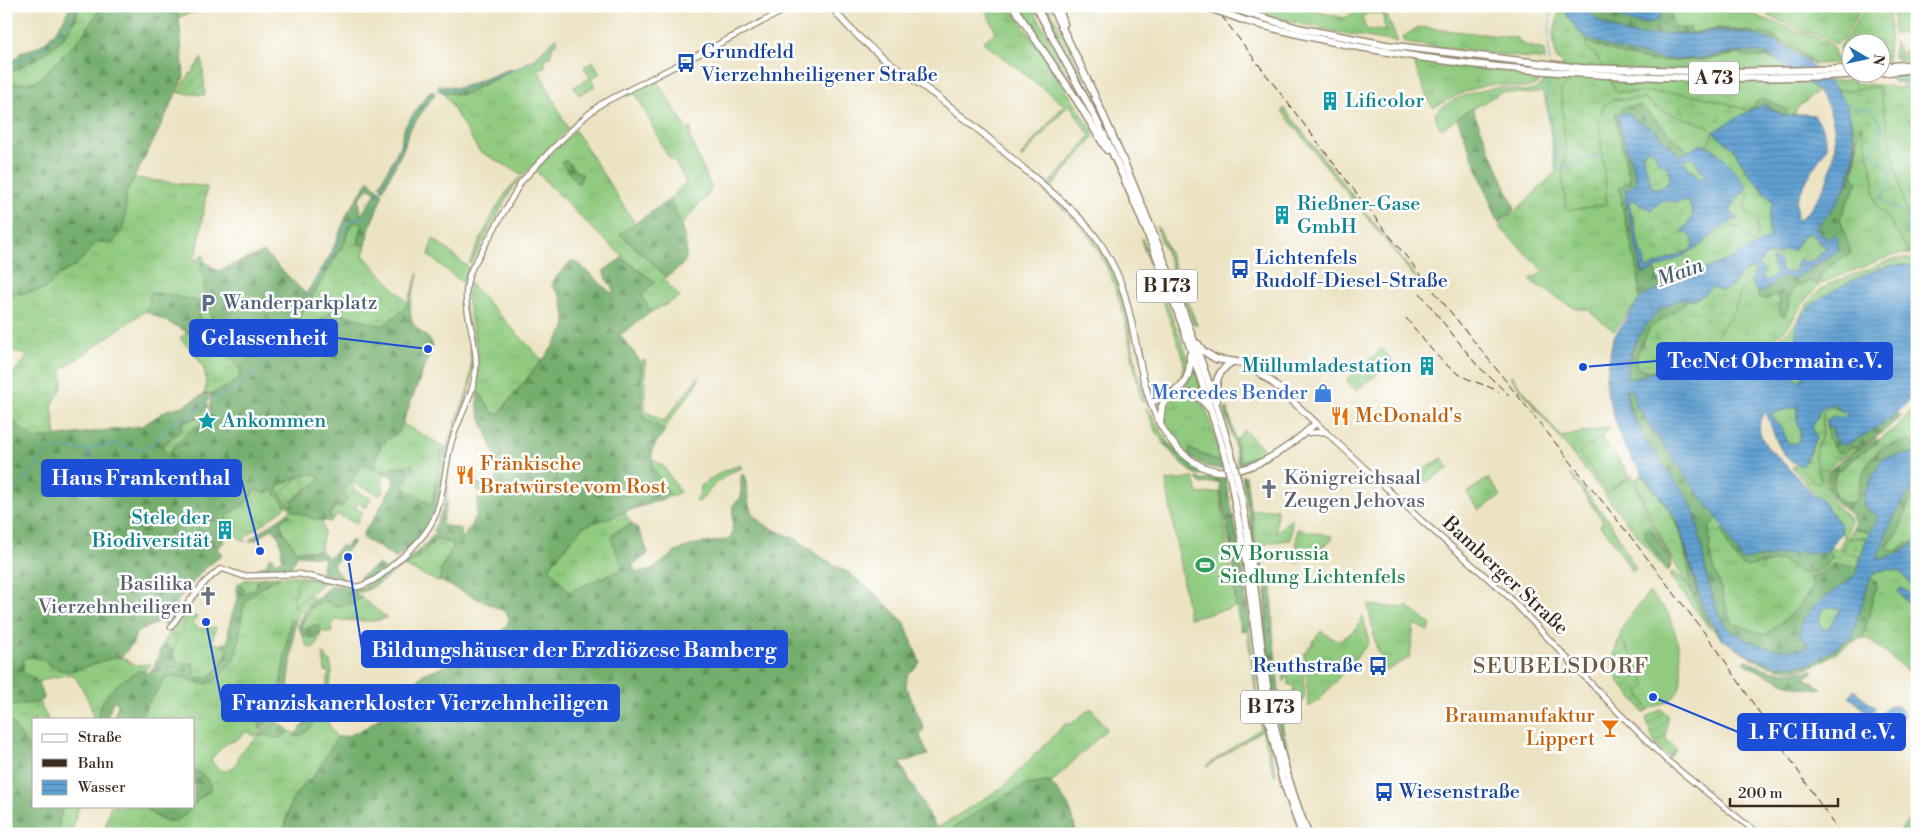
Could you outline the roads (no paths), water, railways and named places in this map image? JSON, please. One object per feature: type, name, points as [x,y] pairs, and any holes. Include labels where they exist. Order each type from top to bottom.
[{"type":"highway","points":[[1013,6],[1076,99],[1123,176]]},
{"type":"highway","points":[[1036,6],[1101,129],[1153,240]]},
{"type":"highway","points":[[1051,6],[1074,51],[1122,156],[1153,240]]},
{"type":"highway","points":[[1058,6],[1074,51]]},
{"type":"highway","name":"A 73","points":[[1204,6],[1246,21],[1328,41],[1581,73],[1681,78],[1810,77],[1895,69],[1917,69]]},
{"type":"highway","name":"A 73","points":[[1223,6],[1298,28],[1387,48]]},
{"type":"highway","name":"A 73","points":[[1890,68],[1917,64]]},
{"type":"highway","name":"A 73","points":[[1533,66],[1681,72],[1788,72],[1840,69]]},
{"type":"highway","name":"B 173","points":[[1153,240],[1193,338],[1230,462],[1249,539],[1264,660],[1276,735],[1287,776],[1308,834]]},
{"type":"highway","name":"B 173","points":[[1153,240],[1216,414]]},
{"type":"highway","points":[[1193,338],[1210,357],[1221,361],[1249,364],[1273,384]]},
{"type":"highway","points":[[1160,423],[1162,406],[1170,395],[1187,379],[1190,372],[1190,346]]},
{"type":"highway","points":[[1216,414],[1218,374],[1224,367],[1233,362]]},
{"type":"highway","points":[[1151,402],[1184,392],[1193,394],[1201,399],[1216,414]]},
{"type":"highway","name":"B 173","points":[[1234,479],[1263,697],[1282,778],[1302,834]]},
{"type":"main road","points":[[831,7],[878,53],[947,104],[1073,212],[1088,228],[1109,259],[1123,289],[1140,366],[1151,402],[1160,423],[1172,442],[1190,459],[1205,468],[1222,472],[1242,469],[1264,461],[1289,446],[1316,423]]},
{"type":"main road","name":"Bamberger Straße","points":[[1273,384],[1316,423]]},
{"type":"street","points":[[171,627],[183,608],[201,586],[219,570],[223,569],[243,576],[278,573],[299,574],[357,587],[376,579],[421,539],[437,511],[448,453],[474,382],[475,345],[467,312],[465,292],[468,276],[515,191],[553,148],[591,112],[613,97],[793,6]]},
{"type":"street","name":"Bamberger Straße","points":[[1316,423],[1422,521],[1507,595],[1664,758],[1758,834]]},
{"type":"street","points":[[1305,433],[1326,432]]},
{"type":"water","points":[[1564,6],[1584,6],[1604,24],[1629,34],[1650,36],[1722,31],[1737,32],[1774,42],[1806,61],[1837,91],[1846,104],[1853,131],[1854,158],[1847,183],[1834,205],[1817,226],[1821,235],[1829,238],[1832,235],[1836,235],[1839,250],[1794,279],[1781,276],[1763,292],[1758,293],[1750,281],[1756,272],[1752,269],[1741,272],[1736,282],[1724,291],[1711,287],[1696,299],[1680,299],[1661,308],[1643,329],[1634,345],[1628,359],[1626,378],[1634,379],[1707,352],[1720,353],[1758,370],[1803,380],[1802,374],[1785,366],[1788,353],[1798,344],[1796,336],[1797,327],[1804,313],[1823,297],[1848,282],[1872,271],[1891,266],[1917,266],[1917,378],[1908,402],[1889,419],[1845,445],[1839,444],[1835,440],[1833,429],[1828,427],[1826,420],[1834,416],[1843,418],[1848,414],[1838,409],[1834,404],[1821,408],[1812,427],[1816,438],[1803,466],[1788,459],[1778,445],[1766,413],[1763,414],[1760,422],[1762,438],[1771,451],[1816,497],[1818,496],[1841,525],[1841,533],[1824,553],[1802,552],[1742,560],[1718,518],[1703,500],[1635,403],[1633,390],[1626,390],[1628,406],[1645,441],[1692,506],[1708,581],[1722,620],[1729,629],[1741,637],[1770,648],[1807,648],[1808,642],[1800,637],[1800,627],[1804,618],[1819,602],[1854,576],[1858,569],[1866,540],[1879,516],[1865,507],[1865,496],[1883,458],[1917,453],[1917,486],[1909,493],[1897,510],[1877,559],[1899,553],[1917,539],[1917,592],[1900,571],[1887,569],[1878,571],[1870,578],[1852,636],[1814,663],[1778,665],[1744,653],[1722,639],[1703,607],[1677,519],[1633,460],[1622,442],[1606,389],[1606,378],[1613,338],[1639,300],[1649,293],[1730,259],[1770,238],[1769,220],[1773,202],[1746,170],[1733,148],[1713,132],[1763,105],[1786,116],[1814,115],[1823,128],[1827,148],[1812,170],[1796,201],[1797,221],[1809,210],[1827,181],[1835,147],[1834,129],[1830,113],[1823,98],[1816,90],[1767,54],[1739,52],[1699,58],[1674,59],[1638,54],[1614,48],[1586,37],[1569,18]],"holes":[[[1808,233],[1812,234],[1826,248],[1820,255],[1814,260],[1807,262],[1799,259],[1796,270],[1790,273],[1781,271],[1778,260],[1771,260],[1776,273],[1770,279],[1762,279],[1764,272],[1762,268],[1757,266],[1766,255],[1780,254],[1783,250],[1794,250],[1802,237]],[[1798,406],[1797,422],[1800,433],[1798,442],[1792,444],[1787,442],[1783,430],[1771,414]],[[1827,607],[1839,608],[1840,610],[1828,629],[1821,628],[1819,618],[1822,610]]]},
{"type":"water","points":[[1604,6],[1661,6],[1660,19],[1644,23],[1630,22]]},
{"type":"water","points":[[1623,113],[1629,113],[1635,120],[1651,128],[1680,156],[1698,146],[1707,146],[1720,155],[1747,187],[1732,205],[1730,211],[1738,219],[1722,227],[1686,254],[1643,274],[1626,201],[1626,190],[1637,182],[1618,116]],"holes":[[[1650,149],[1654,152],[1658,161],[1669,168],[1670,176],[1667,184],[1660,188],[1652,188],[1642,153]],[[1692,157],[1705,175],[1702,179],[1695,175],[1683,160]],[[1632,199],[1651,210],[1663,200],[1675,202],[1688,200],[1693,214],[1683,232],[1691,237],[1694,245],[1690,250],[1646,269],[1629,204]]]},
{"type":"water","points":[[1900,588],[1907,591],[1910,595],[1917,606],[1917,613],[1898,592]]},
{"type":"water","points":[[1854,690],[1876,708],[1870,714],[1849,697]]},
{"type":"water","points":[[1893,705],[1900,708],[1903,715],[1900,722],[1893,725],[1886,722],[1883,715],[1886,708]]},
{"type":"waterway","points":[[6,67],[28,57],[47,44],[63,27],[75,6]]},
{"type":"waterway","points":[[1549,62],[1550,26],[1554,6]]},
{"type":"waterway","points":[[521,67],[541,55],[558,37]]},
{"type":"waterway","points":[[211,400],[231,391],[244,381],[278,345],[285,322],[314,288],[350,220],[365,218],[369,214],[402,145],[411,121],[432,94],[438,88],[453,90],[469,87],[516,69]]},
{"type":"waterway","points":[[1549,74],[1550,81],[1546,92],[1558,170],[1602,155]]},
{"type":"waterway","points":[[1894,80],[1899,82],[1917,81]]},
{"type":"waterway","points":[[1844,101],[1854,108],[1867,108],[1875,112],[1882,129],[1881,139],[1871,150],[1892,172],[1882,200],[1894,208],[1905,211],[1908,221],[1908,233],[1912,241],[1917,245]]},
{"type":"waterway","points":[[6,486],[14,489],[36,468],[40,458],[53,448],[81,450],[116,444],[133,449],[144,449],[153,444],[168,424],[187,418],[208,402]]},
{"type":"waterway","points":[[85,466],[90,450]]},
{"type":"waterway","points":[[28,476],[31,482]]},
{"type":"railway","points":[[1214,6],[1373,215],[1630,536],[1717,649],[1840,834]]},
{"type":"railway","points":[[1420,293],[1476,364],[1510,396]]},
{"type":"railway","points":[[1406,318],[1447,366],[1464,377],[1499,392]]},
{"type":"place","name":"Grundfeld Vierzehnheiligener Straße","points":[[686,63]]},
{"type":"place","name":"Lificolor","points":[[1330,101]]},
{"type":"place","name":"Rießner-Gase GmbH","points":[[1282,215]]},
{"type":"place","name":"Lichtenfels Rudolf-Diesel-Straße","points":[[1240,269]]},
{"type":"place","name":"Wanderparkplatz","points":[[208,303]]},
{"type":"place","name":"Gelassenheit","points":[[428,349]]},
{"type":"place","name":"Müllumladestation","points":[[1427,366]]},
{"type":"place","name":"TecNet Obermain e.V.","points":[[1583,367]]},
{"type":"place","name":"Mercedes Bender","points":[[1323,393]]},
{"type":"place","name":"McDonald's","points":[[1340,416]]},
{"type":"place","name":"Ankommen","points":[[207,421]]},
{"type":"place","name":"Fränkische Bratwürste vom Rost","points":[[465,475]]},
{"type":"place","name":"Königreichsaal Zeugen Jehovas","points":[[1269,489]]},
{"type":"place","name":"Stele der Biodiversität","points":[[225,530]]},
{"type":"place","name":"Haus Frankenthal","points":[[260,551]]},
{"type":"place","name":"Bildungshäuser der Erzdiözese Bamberg","points":[[348,557]]},
{"type":"place","name":"SV Borussia Siedlung Lichtenfels","points":[[1205,565]]},
{"type":"place","name":"Basilika Vierzehnheiligen","points":[[208,596]]},
{"type":"place","name":"Franziskanerkloster Vierzehnheiligen","points":[[206,622]]},
{"type":"place","name":"Reuthstraße","points":[[1378,666]]},
{"type":"place","name":"1. FC Hund e.V.","points":[[1653,697]]},
{"type":"place","name":"Braumanufaktur Lippert","points":[[1610,728]]},
{"type":"place","name":"Wiesenstraße","points":[[1384,792]]},
{"type":"district","name":"SEUBELSDORF","points":[[1561,666]]},
{"type":"water label","name":"Main","points":[[1680,273]]}]
